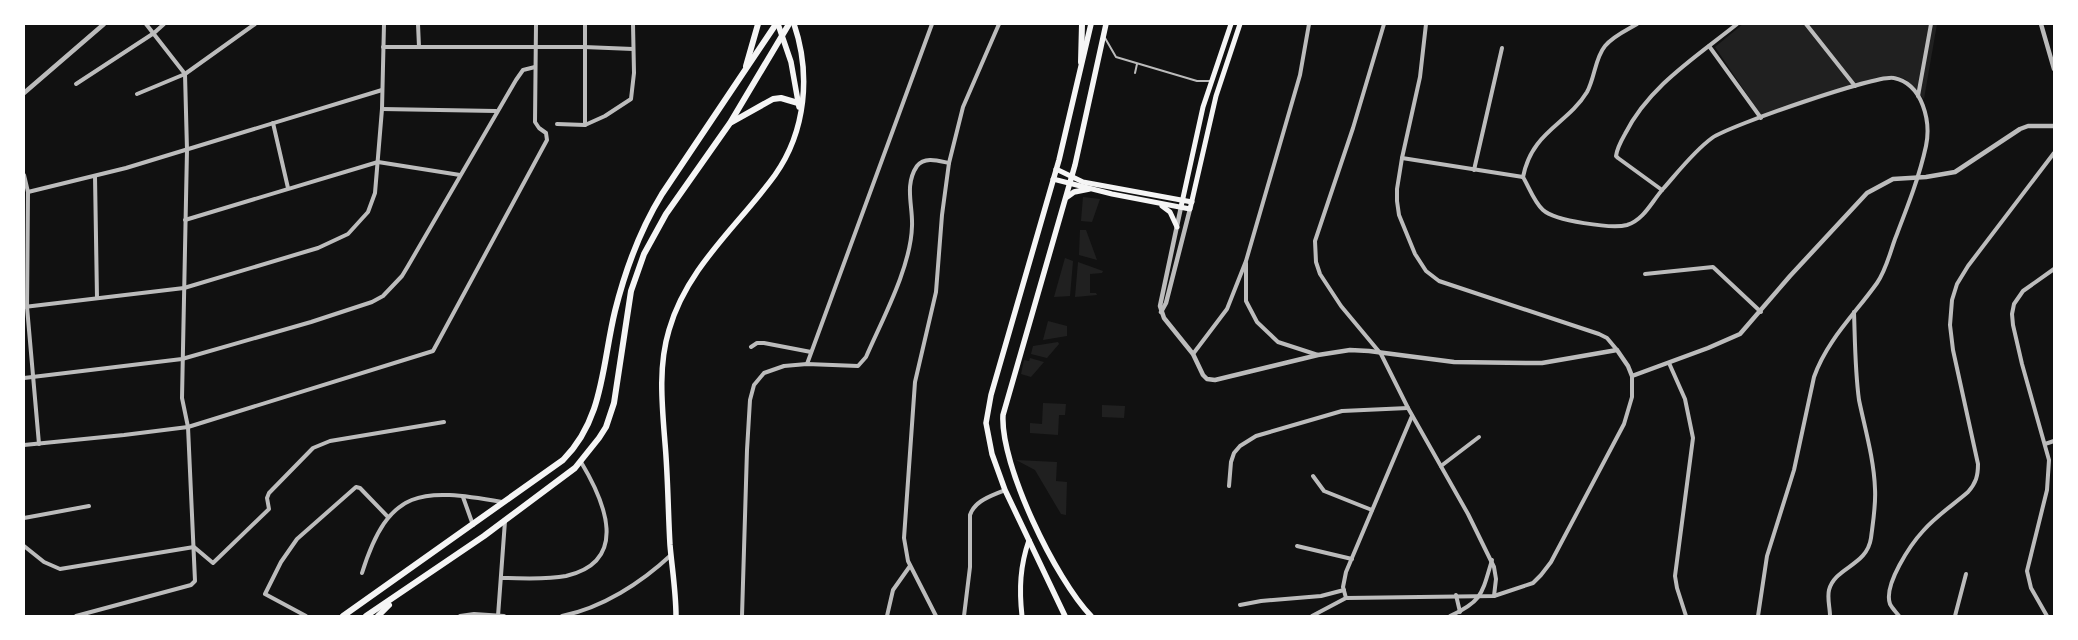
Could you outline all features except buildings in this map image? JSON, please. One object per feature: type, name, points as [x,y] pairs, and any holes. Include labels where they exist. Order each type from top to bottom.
[{"type":"highway","points":[[744,72],[758,24]]},
{"type":"highway","points":[[344,616],[563,460],[586,431],[602,387],[618,300],[641,234],[662,194],[777,24]]},
{"type":"highway","points":[[366,616],[505,520],[581,462],[599,438],[614,403],[631,291],[644,254],[666,214],[730,122],[789,24]]},
{"type":"highway","points":[[1081,62],[1082,24]]},
{"type":"highway","points":[[730,122],[774,99],[798,103]]},
{"type":"highway","points":[[378,616],[399,594]]},
{"type":"main road","points":[[777,24],[791,62],[801,111]]},
{"type":"main road","points":[[676,616],[662,375],[665,345],[668,330],[680,300],[701,265],[776,173],[789,149],[805,97],[804,66],[800,40],[794,24]]},
{"type":"main road","points":[[1065,616],[1005,490],[990,444],[986,424],[987,413],[1056,169],[1091,24]]},
{"type":"main road","points":[[1091,616],[1070,592],[1054,564],[1014,476],[1006,452],[1002,425],[1021,347],[1070,180],[1106,24]]},
{"type":"main road","points":[[1181,207],[1200,119],[1211,80],[1231,24]]},
{"type":"main road","points":[[1056,169],[1070,180],[1089,189],[1190,209],[1216,96],[1240,24]]},
{"type":"main road","points":[[1053,179],[1070,180],[1192,202]]},
{"type":"main road","points":[[1065,199],[1074,192],[1089,189]]},
{"type":"main road","points":[[1158,203],[1170,212],[1176,227]]},
{"type":"main road","points":[[1022,616],[1020,573],[1029,540]]},
{"type":"street","points":[[24,93],[104,24]]},
{"type":"street","points":[[76,616],[191,586],[195,581],[188,427],[182,398],[187,150],[184,74],[146,24]]},
{"type":"street","points":[[76,84],[154,34],[164,24]]},
{"type":"street","points":[[137,94],[184,74],[255,24]]},
{"type":"street","points":[[26,307],[184,288],[254,268],[342,238],[360,223],[368,212],[375,193],[382,109],[384,24]]},
{"type":"street","points":[[418,24],[419,47]]},
{"type":"street","points":[[24,445],[188,427],[433,351],[547,140],[546,133],[538,128],[535,122],[536,24]]},
{"type":"street","points":[[585,24],[585,126]]},
{"type":"street","points":[[557,124],[585,126],[628,101],[632,96],[633,24]]},
{"type":"street","points":[[807,364],[932,24]]},
{"type":"street","points":[[936,616],[910,566],[904,538],[915,382],[938,282],[942,215],[958,122],[999,24]]},
{"type":"street","points":[[1193,354],[1227,308],[1246,261],[1300,75],[1309,24]]},
{"type":"street","points":[[1384,24],[1353,128],[1315,241],[1314,252],[1320,274],[1341,306],[1382,354],[1412,416],[1492,560],[1496,579],[1494,596]]},
{"type":"street","points":[[1312,616],[1346,598],[1456,595],[1494,596],[1533,583],[1542,575],[1551,562],[1624,424],[1632,397],[1632,376],[1628,366],[1607,338],[1450,286],[1432,277],[1415,254],[1399,215],[1397,189],[1420,77],[1426,24]]},
{"type":"street","points":[[1637,24],[1616,36],[1602,49],[1582,100],[1537,144],[1526,164],[1523,177],[1539,206],[1551,215],[1616,226],[1634,222],[1712,138],[1761,118],[1855,86],[1885,78],[1895,78],[1904,81],[1918,96],[1926,113],[1928,128],[1927,144],[1918,178],[1883,273],[1833,338],[1814,377],[1794,470],[1767,556],[1758,616]]},
{"type":"street","points":[[1662,190],[1618,158],[1616,152],[1630,124],[1645,101],[1661,84],[1737,24]]},
{"type":"street","points":[[1806,24],[1855,86]]},
{"type":"street","points":[[1918,96],[1931,24]]},
{"type":"street","points":[[2041,24],[2054,69]]},
{"type":"street","points":[[1709,46],[1761,118]]},
{"type":"street","points":[[383,48],[584,47],[633,49]]},
{"type":"street","points":[[1474,170],[1502,48]]},
{"type":"street","points":[[24,378],[182,359],[311,322],[372,302],[383,296],[405,271],[496,111],[520,73],[535,67]]},
{"type":"street","points":[[28,192],[95,176],[187,150],[382,90]]},
{"type":"street","points":[[382,109],[496,111]]},
{"type":"street","points":[[274,123],[288,188]]},
{"type":"street","points":[[1632,376],[1669,364],[1736,337],[1761,312],[1790,276],[1867,193],[1893,179],[1943,175],[1962,169],[2024,127],[2054,126]]},
{"type":"street","points":[[1899,616],[1890,604],[1889,598],[1893,578],[1923,530],[1968,492],[1978,476],[1978,464],[1952,336],[1950,310],[1957,284],[1984,244],[2054,153]]},
{"type":"street","points":[[1402,158],[1523,177]]},
{"type":"street","points":[[742,616],[747,450],[752,391],[758,379],[768,370],[784,366],[807,364],[858,366],[866,357],[898,284],[907,254],[912,226],[909,203],[912,176],[918,165],[925,160],[950,163]]},
{"type":"street","points":[[186,220],[378,162],[460,175]]},
{"type":"street","points":[[24,175],[28,192],[26,307],[39,444]]},
{"type":"street","points":[[95,176],[97,298]]},
{"type":"street","points":[[1181,207],[1160,302],[1161,312],[1193,354],[1203,374],[1211,380],[1318,355],[1358,350],[1454,362],[1542,363],[1616,350]]},
{"type":"street","points":[[1161,312],[1166,303],[1190,209]]},
{"type":"street","points":[[1246,261],[1246,301],[1257,322],[1278,342],[1318,355]]},
{"type":"street","points":[[1644,274],[1708,267],[1716,268],[1761,312]]},
{"type":"street","points":[[2048,616],[2031,588],[2026,571],[2048,481],[2048,460],[2022,364],[2012,314],[2014,304],[2023,291],[2054,269]]},
{"type":"street","points":[[1830,616],[1828,596],[1831,585],[1840,574],[1863,557],[1867,550],[1870,541],[1874,505],[1873,470],[1859,398],[1854,312]]},
{"type":"street","points":[[751,348],[757,343],[764,343],[811,352]]},
{"type":"street","points":[[1669,364],[1685,399],[1693,438],[1674,576],[1676,588],[1686,616]]},
{"type":"street","points":[[1230,486],[1229,472],[1234,454],[1240,446],[1256,436],[1342,411],[1408,408]]},
{"type":"street","points":[[1346,598],[1343,582],[1412,416]]},
{"type":"street","points":[[24,546],[50,565],[63,569],[194,547],[213,563],[269,509],[268,496],[314,448],[322,443],[444,422]]},
{"type":"street","points":[[1441,466],[1479,437]]},
{"type":"street","points":[[2045,444],[2054,441]]},
{"type":"street","points":[[501,578],[537,578],[567,575],[589,568],[602,552],[607,539],[604,513],[595,486],[581,462]]},
{"type":"street","points":[[1313,476],[1324,491],[1372,510]]},
{"type":"street","points":[[306,616],[265,594],[292,545],[356,487],[360,488],[388,517]]},
{"type":"street","points":[[964,616],[970,567],[970,515],[972,508],[1005,490]]},
{"type":"street","points":[[362,573],[374,539],[388,517],[405,502],[423,496],[463,497],[504,502]]},
{"type":"street","points":[[463,497],[473,525]]},
{"type":"street","points":[[24,518],[89,506]]},
{"type":"street","points":[[498,616],[505,520]]},
{"type":"street","points":[[1297,546],[1352,559]]},
{"type":"street","points":[[562,616],[590,607],[617,594],[660,566],[671,555]]},
{"type":"street","points":[[1450,616],[1471,605],[1480,596],[1492,560]]},
{"type":"street","points":[[887,616],[894,590],[910,566]]},
{"type":"street","points":[[1955,616],[1966,574]]},
{"type":"street","points":[[1240,605],[1261,601],[1321,596],[1344,590]]},
{"type":"street","points":[[1456,595],[1460,612]]},
{"type":"street","points":[[460,616],[474,614],[504,616]]},
{"type":"lane","points":[[1103,36],[1116,57],[1197,81],[1211,80]]},
{"type":"lane","points":[[1135,73],[1138,64]]},
{"type":"shaded area","points":[[1743,24],[1937,24],[1924,99],[1905,79],[1892,75],[1763,118],[1715,47]]},
{"type":"shaded area","points":[[1083,197],[1100,199],[1092,222],[1081,221]]},
{"type":"shaded area","points":[[1080,230],[1086,230],[1097,260],[1079,255]]},
{"type":"shaded area","points":[[1065,258],[1073,261],[1070,296],[1054,297]]},
{"type":"shaded area","points":[[1078,262],[1103,271],[1102,273],[1090,274],[1090,293],[1096,293],[1097,295],[1075,297]]},
{"type":"shaded area","points":[[1048,321],[1067,326],[1067,336],[1043,340]]},
{"type":"shaded area","points":[[1058,342],[1059,344],[1047,358],[1031,354],[1033,346]]},
{"type":"shaded area","points":[[1030,358],[1044,362],[1031,377],[1021,374],[1024,360],[1029,361]]},
{"type":"shaded area","points":[[1043,403],[1066,404],[1065,415],[1059,415],[1058,435],[1030,433],[1030,423],[1042,424]]},
{"type":"shaded area","points":[[1102,405],[1125,406],[1124,418],[1102,417]]},
{"type":"shaded area","points":[[1016,460],[1057,462],[1056,481],[1067,482],[1066,515],[1061,514],[1035,470]]}]
